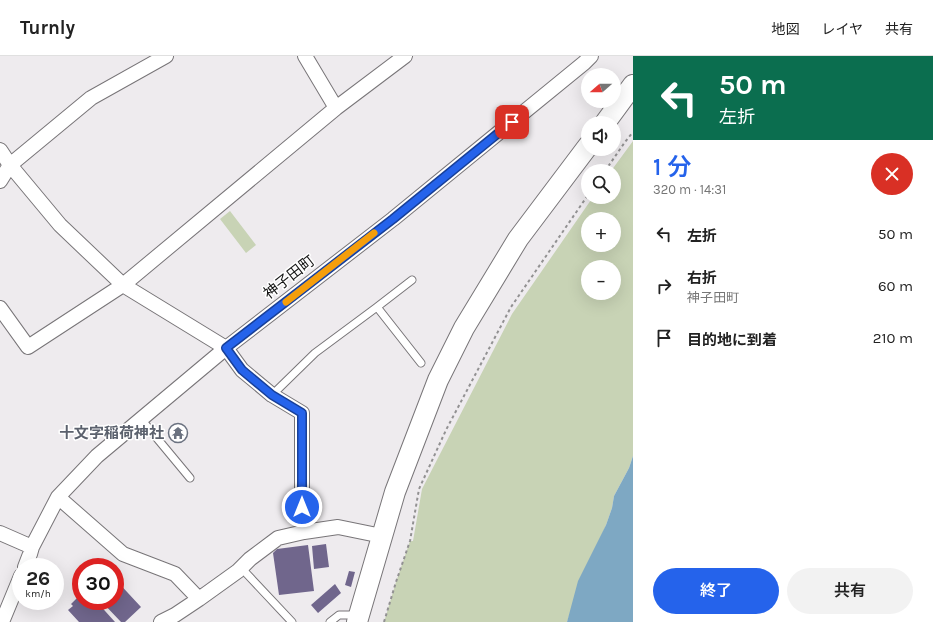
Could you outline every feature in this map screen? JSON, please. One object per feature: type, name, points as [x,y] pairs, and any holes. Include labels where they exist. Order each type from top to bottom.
[{"type":"street","points":[[0,181],[10,165],[91,98],[166,56]]},
{"type":"street","points":[[305,56],[336,108]]},
{"type":"street","points":[[0,308],[28,347],[123,285],[336,108],[405,56]]},
{"type":"street","name":"神子田町","points":[[28,558],[32,547],[58,497],[97,456],[226,348],[393,219],[584,58]]},
{"type":"street","points":[[610,116],[633,85]]},
{"type":"street","points":[[0,150],[10,165],[60,224],[123,285],[226,348],[242,370],[272,395],[302,413],[302,507],[304,532]]},
{"type":"street","points":[[358,620],[395,492],[438,380],[464,328],[518,239],[581,155]]},
{"type":"street","points":[[58,497],[123,554],[175,574],[199,599]]},
{"type":"street","points":[[161,622],[175,615],[238,571],[250,559],[278,538],[304,532],[338,527],[382,536]]},
{"type":"street","points":[[0,533],[32,547]]},
{"type":"street","points":[[5,621],[7,610],[12,598]]},
{"type":"lane","points":[[272,395],[315,353],[412,280]]},
{"type":"lane","points":[[377,307],[422,363]]},
{"type":"lane","points":[[141,419],[190,478]]},
{"type":"lane","points":[[242,566],[246,573],[292,622]]},
{"type":"lane","points":[[330,622],[339,615],[351,615],[358,620]]},
{"type":"path","points":[[610,164],[633,132]]},
{"type":"path","points":[[384,622],[410,541],[419,489],[446,430],[511,307],[582,204]]},
{"type":"green space","points":[[633,141],[633,456],[629,468],[614,496],[612,508],[606,525],[567,622],[384,622],[410,541],[413,541],[422,489],[512,314],[581,214],[581,252],[621,252],[621,212],[583,212],[588,204],[621,204],[621,164],[616,164]]},
{"type":"green space","points":[[230,211],[256,245],[246,253],[220,219]]},
{"type":"water","points":[[633,456],[633,622],[567,622],[578,581],[606,525],[612,508],[614,496],[629,468]]},
{"type":"building","name":"十文字稲荷神社","points":[[178,432],[180,435],[177,437],[175,435]]},
{"type":"building","points":[[326,544],[329,567],[314,569],[312,546]]},
{"type":"building","points":[[308,545],[314,591],[279,595],[273,553],[277,549]]},
{"type":"building","points":[[349,571],[355,572],[351,587],[345,585]]},
{"type":"building","points":[[335,584],[341,593],[318,613],[311,605]]},
{"type":"building","points":[[124,589],[141,607],[125,622],[121,622],[110,610],[124,610]]},
{"type":"building","points":[[72,607],[72,610],[104,610],[115,622],[79,622],[68,610]]},
{"type":"slow traffic","points":[[286,302],[374,233]]},
{"type":"place","name":"十文字稲荷神社","points":[[178,433]]},
{"type":"route","points":[[302,507],[302,413],[272,395],[242,370],[226,348],[393,219],[512,122]]}]
